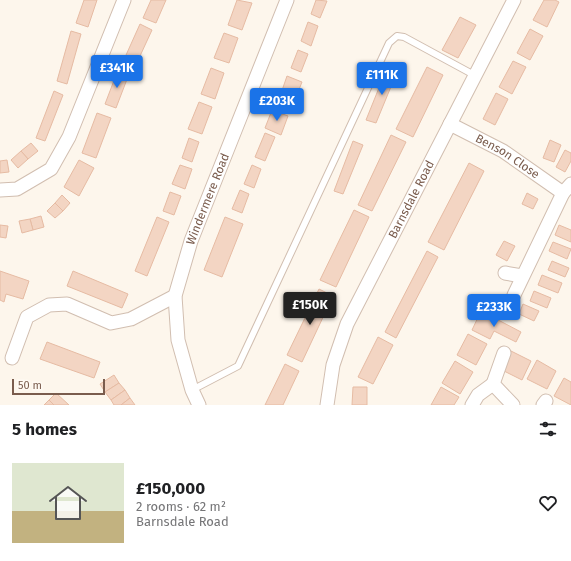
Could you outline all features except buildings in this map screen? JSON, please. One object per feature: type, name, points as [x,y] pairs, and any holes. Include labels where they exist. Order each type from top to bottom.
[{"type":"street","points":[[0,190],[17,190],[51,169],[69,137],[124,0]]},
{"type":"street","name":"Windermere Road","points":[[200,405],[192,390],[178,340],[175,296],[191,240],[287,0]]},
{"type":"street","name":"Barnsdale Road","points":[[327,405],[333,365],[346,324],[476,76],[514,0]]},
{"type":"street","name":"Benson Close","points":[[450,124],[503,151],[567,188],[522,276],[514,295]]},
{"type":"street","points":[[505,272],[522,276]]},
{"type":"street","points":[[12,358],[27,317],[49,306],[67,304],[111,323],[131,319],[175,296]]},
{"type":"street","points":[[472,405],[478,395],[493,384],[504,353]]},
{"type":"street","points":[[493,384],[513,405]]},
{"type":"lane","points":[[192,390],[238,366],[389,43],[397,36],[404,37],[476,76]]}]
